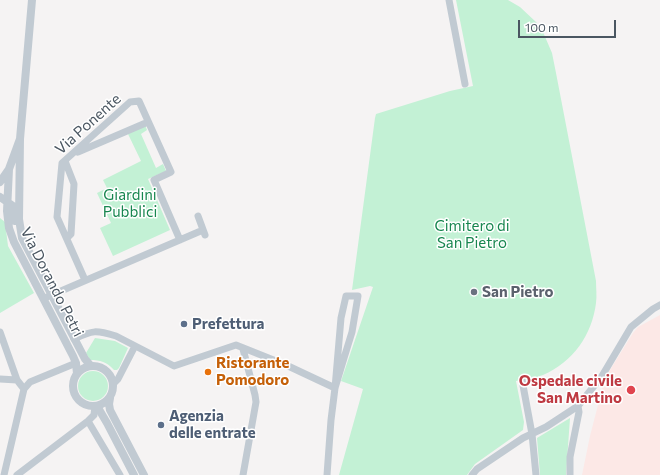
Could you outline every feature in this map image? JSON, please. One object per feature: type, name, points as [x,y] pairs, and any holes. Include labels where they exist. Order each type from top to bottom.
[{"type":"street","points":[[0,182],[9,169],[20,139],[32,0]]},
{"type":"street","points":[[449,0],[465,84]]},
{"type":"street","name":"Via Ponente","points":[[85,280],[57,217],[62,164],[130,102],[138,101],[171,172],[154,180],[180,240]]},
{"type":"street","points":[[72,154],[148,122]]},
{"type":"street","name":"Via Dorando Petri","points":[[20,139],[19,219],[22,238]]},
{"type":"street","points":[[65,161],[74,184],[71,234],[67,238]]},
{"type":"street","name":"Via Dorando Petri","points":[[3,203],[14,196],[20,162]]},
{"type":"street","name":"Via Dorando Petri","points":[[9,169],[3,203],[9,228],[14,242],[42,299],[73,356],[76,363],[77,374]]},
{"type":"street","name":"Via Dorando Petri","points":[[3,203],[13,206],[16,228],[74,339],[85,359],[91,366]]},
{"type":"street","points":[[42,299],[180,240],[204,232],[198,216]]},
{"type":"street","points":[[327,475],[340,318],[346,296],[358,296],[352,332],[335,388]]},
{"type":"street","points":[[472,475],[477,469],[523,438],[578,406],[602,376],[631,327],[660,305]]},
{"type":"street","points":[[0,332],[17,380],[24,388]]},
{"type":"street","points":[[74,339],[87,333],[98,332],[116,336],[174,366],[236,345],[286,365],[335,388]]},
{"type":"street","points":[[114,383],[118,379],[135,346]]},
{"type":"street","points":[[243,349],[256,402],[243,475]]},
{"type":"street","points":[[4,475],[24,388],[30,382],[76,363]]},
{"type":"street","points":[[110,398],[106,402],[96,406],[90,406],[78,400],[73,387],[77,374],[81,370],[91,366],[97,366],[103,368],[112,377],[114,388],[110,398],[110,410],[144,475]]},
{"type":"street","points":[[0,379],[17,380]]},
{"type":"street","points":[[522,380],[532,434],[536,475]]},
{"type":"street","points":[[17,475],[88,421],[94,415],[96,406]]},
{"type":"street","points":[[96,406],[107,423],[134,475]]},
{"type":"street","points":[[570,475],[570,457],[579,412],[578,406]]},
{"type":"street","points":[[88,421],[120,475]]},
{"type":"shaded area","name":"Ospedale civile San Martino","points":[[660,315],[660,475],[582,475],[590,436],[605,378],[638,327]]},
{"type":"green space","name":"Cimitero di San Pietro","points":[[456,0],[508,0],[520,7],[536,22],[543,32],[552,53],[596,281],[594,315],[579,346],[563,363],[543,375],[516,381],[524,422],[523,430],[475,464],[467,475],[339,475],[363,389],[341,381],[373,287],[370,286],[352,290],[375,118],[376,114],[450,91],[473,86]]},
{"type":"green space","name":"Giardini Pubblici","points":[[145,125],[147,130],[141,134],[156,168],[163,164],[166,171],[148,179],[170,230],[113,256],[100,228],[111,223],[97,193],[107,188],[103,180],[141,161],[128,134]]},
{"type":"green space","points":[[0,218],[5,222],[8,246],[34,293],[0,313]]},
{"type":"green space","points":[[95,338],[115,341],[128,348],[117,370],[114,370],[103,362],[90,360],[86,353]]},
{"type":"green space","points":[[93,371],[99,372],[107,380],[107,392],[99,400],[93,401],[87,400],[79,392],[78,386],[79,380],[87,372]]},
{"type":"green space","points":[[570,418],[566,475],[540,475],[537,438]]},
{"type":"place","name":"San Pietro","points":[[474,292]]},
{"type":"place","name":"Prefettura","points":[[184,324]]},
{"type":"place","name":"Ristorante Pomodoro","points":[[208,372]]},
{"type":"place","name":"Ospedale civile San Martino","points":[[631,390]]},
{"type":"place","name":"Agenzia delle entrate","points":[[161,425]]}]
